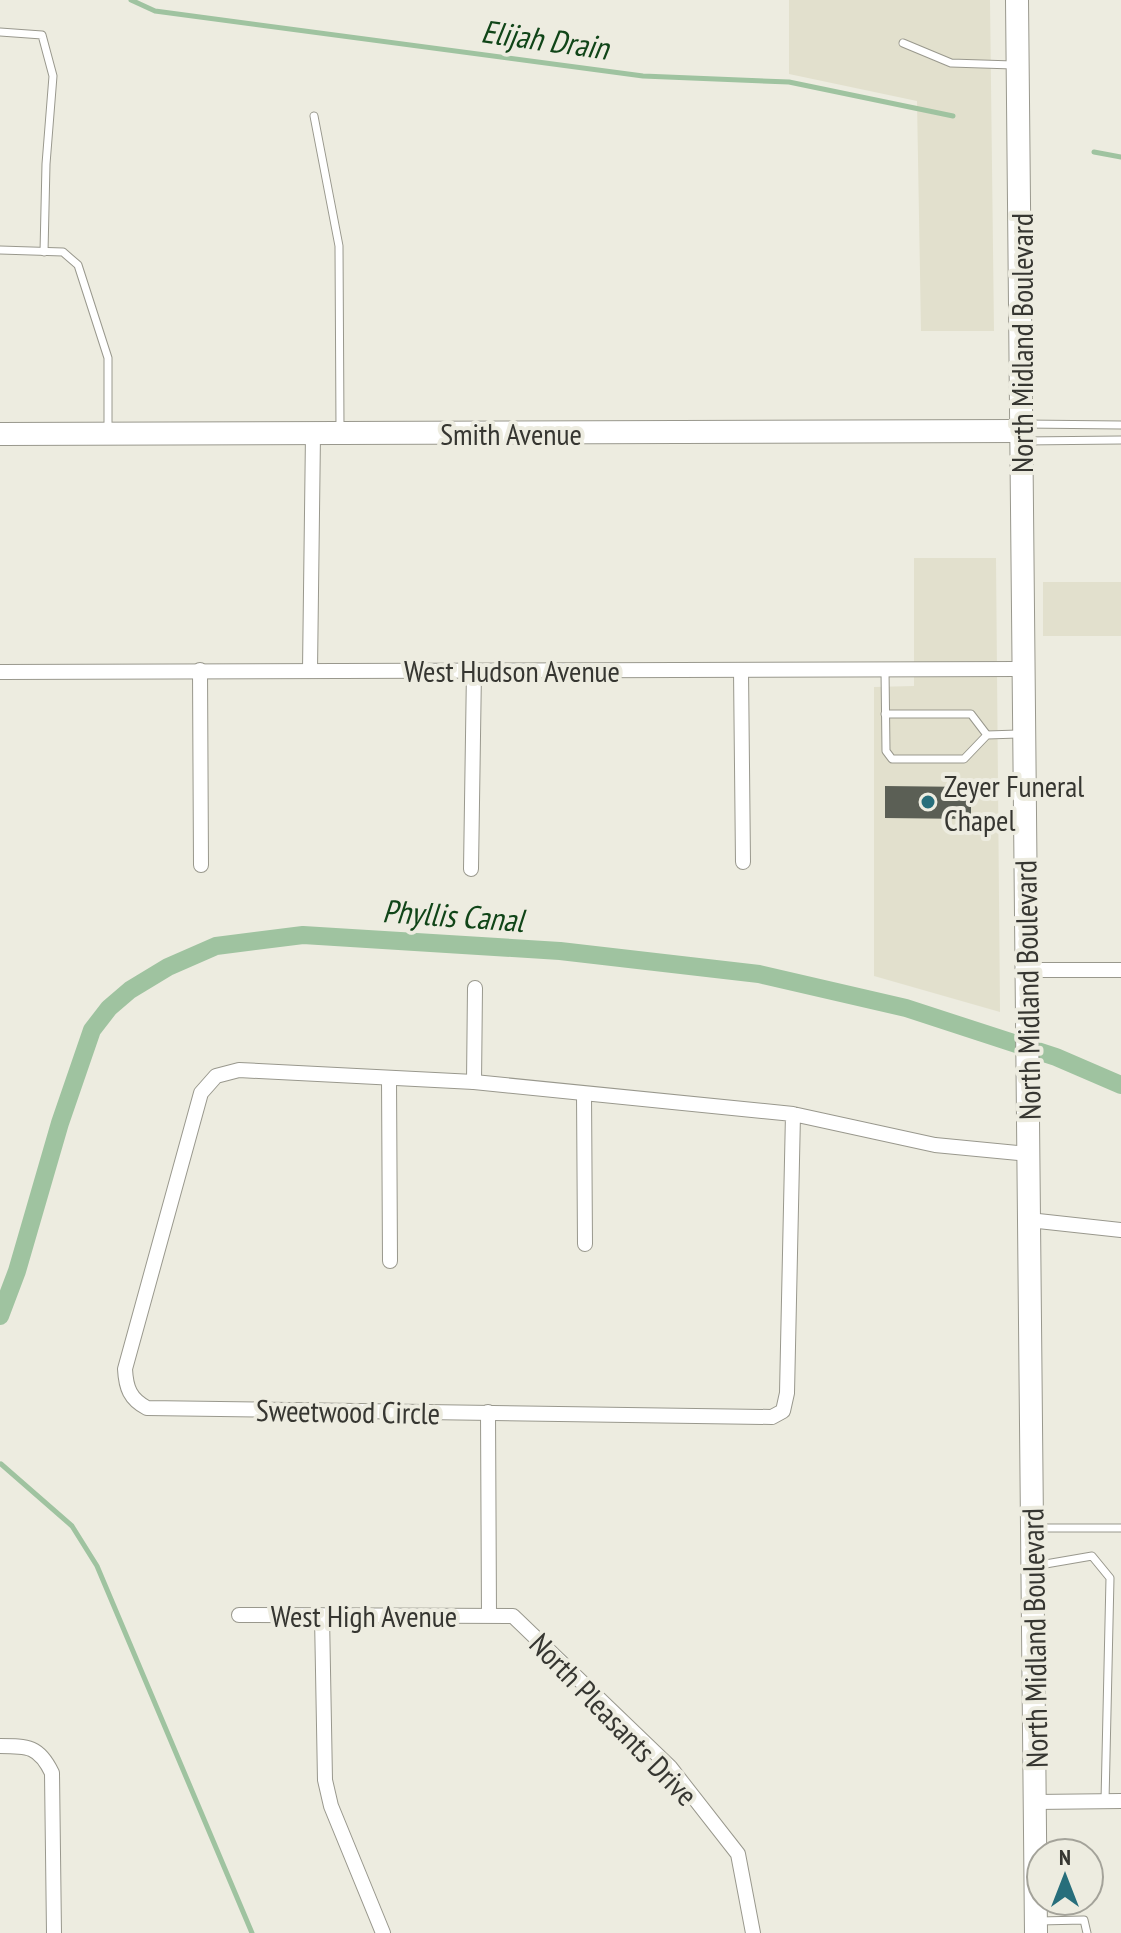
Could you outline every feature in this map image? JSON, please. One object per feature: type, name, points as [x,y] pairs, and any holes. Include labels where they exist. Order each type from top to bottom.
[{"type":"main road","name":"North Midland Boulevard","points":[[1017,0],[1036,1927]]},
{"type":"main road","name":"Smith Avenue","points":[[0,434],[1021,432]]},
{"type":"street","points":[[310,670],[313,434]]},
{"type":"street","name":"West Hudson Avenue","points":[[0,672],[1024,669]]},
{"type":"street","points":[[200,670],[201,865]]},
{"type":"street","points":[[471,869],[474,670]]},
{"type":"street","points":[[741,670],[743,862]]},
{"type":"street","points":[[1026,970],[1121,970]]},
{"type":"street","points":[[474,1082],[475,988]]},
{"type":"street","name":"Sweetwood Circle","points":[[793,1114],[787,1393],[783,1411],[772,1417],[147,1408],[134,1401],[126,1385],[125,1369],[201,1093],[216,1076],[239,1070],[474,1082],[793,1114],[935,1145],[1028,1154]]},
{"type":"street","points":[[389,1078],[390,1261]]},
{"type":"street","points":[[584,1094],[585,1244]]},
{"type":"street","points":[[1029,1220],[1121,1230]]},
{"type":"street","points":[[488,1412],[489,1615]]},
{"type":"street","name":"West High Avenue","points":[[239,1615],[489,1615]]},
{"type":"street","name":"North Pleasants Drive","points":[[489,1615],[513,1616],[670,1767],[738,1854],[753,1933]]},
{"type":"street","points":[[322,1616],[325,1780],[331,1806],[383,1933]]},
{"type":"street","points":[[0,1746],[28,1746],[45,1759],[52,1773],[54,1933]]},
{"type":"street","points":[[1035,1802],[1121,1801]]},
{"type":"lane","points":[[0,32],[42,35],[53,76],[46,164],[44,252]]},
{"type":"lane","points":[[903,43],[951,63],[1019,65]]},
{"type":"lane","points":[[314,116],[339,246],[341,434]]},
{"type":"lane","points":[[0,250],[63,252],[78,265],[108,358],[108,435]]},
{"type":"lane","name":"Smith Avenue","points":[[1021,432],[1121,425]]},
{"type":"lane","points":[[1021,432],[1121,440]]},
{"type":"lane","points":[[885,670],[886,751],[892,759],[964,759],[987,735],[1024,733]]},
{"type":"lane","points":[[885,714],[971,714],[987,735]]},
{"type":"lane","points":[[1032,1528],[1121,1528]]},
{"type":"lane","points":[[1033,1566],[1092,1556],[1110,1578],[1105,1801]]},
{"type":"lane","points":[[1036,1927],[1084,1920],[1087,1933]]},
{"type":"shaded area","points":[[789,0],[990,0],[994,331],[921,331],[917,101],[789,74]]},
{"type":"shaded area","points":[[914,558],[996,558],[1000,1012],[874,976],[874,687],[914,686]]},
{"type":"shaded area","points":[[1043,582],[1121,582],[1121,636],[1043,636]]},
{"type":"building","name":"Zeyer Funeral Chapel","points":[[885,786],[971,787],[971,819],[885,818]]},
{"type":"waterway","name":"Elijah Drain","points":[[131,0],[155,11],[643,76],[789,82],[953,116]]},
{"type":"waterway","name":"Elijah Drain","points":[[1094,152],[1121,157]]},
{"type":"waterway","name":"Phyllis Canal","points":[[0,1316],[17,1271],[60,1123],[92,1030],[109,1008],[130,990],[168,967],[216,946],[303,935],[560,951],[759,974],[906,1008],[1056,1057],[1121,1085]]},
{"type":"waterway","points":[[1,1464],[72,1526],[97,1566],[252,1933]]},
{"type":"place","name":"Zeyer Funeral Chapel","points":[[928,802]]}]
